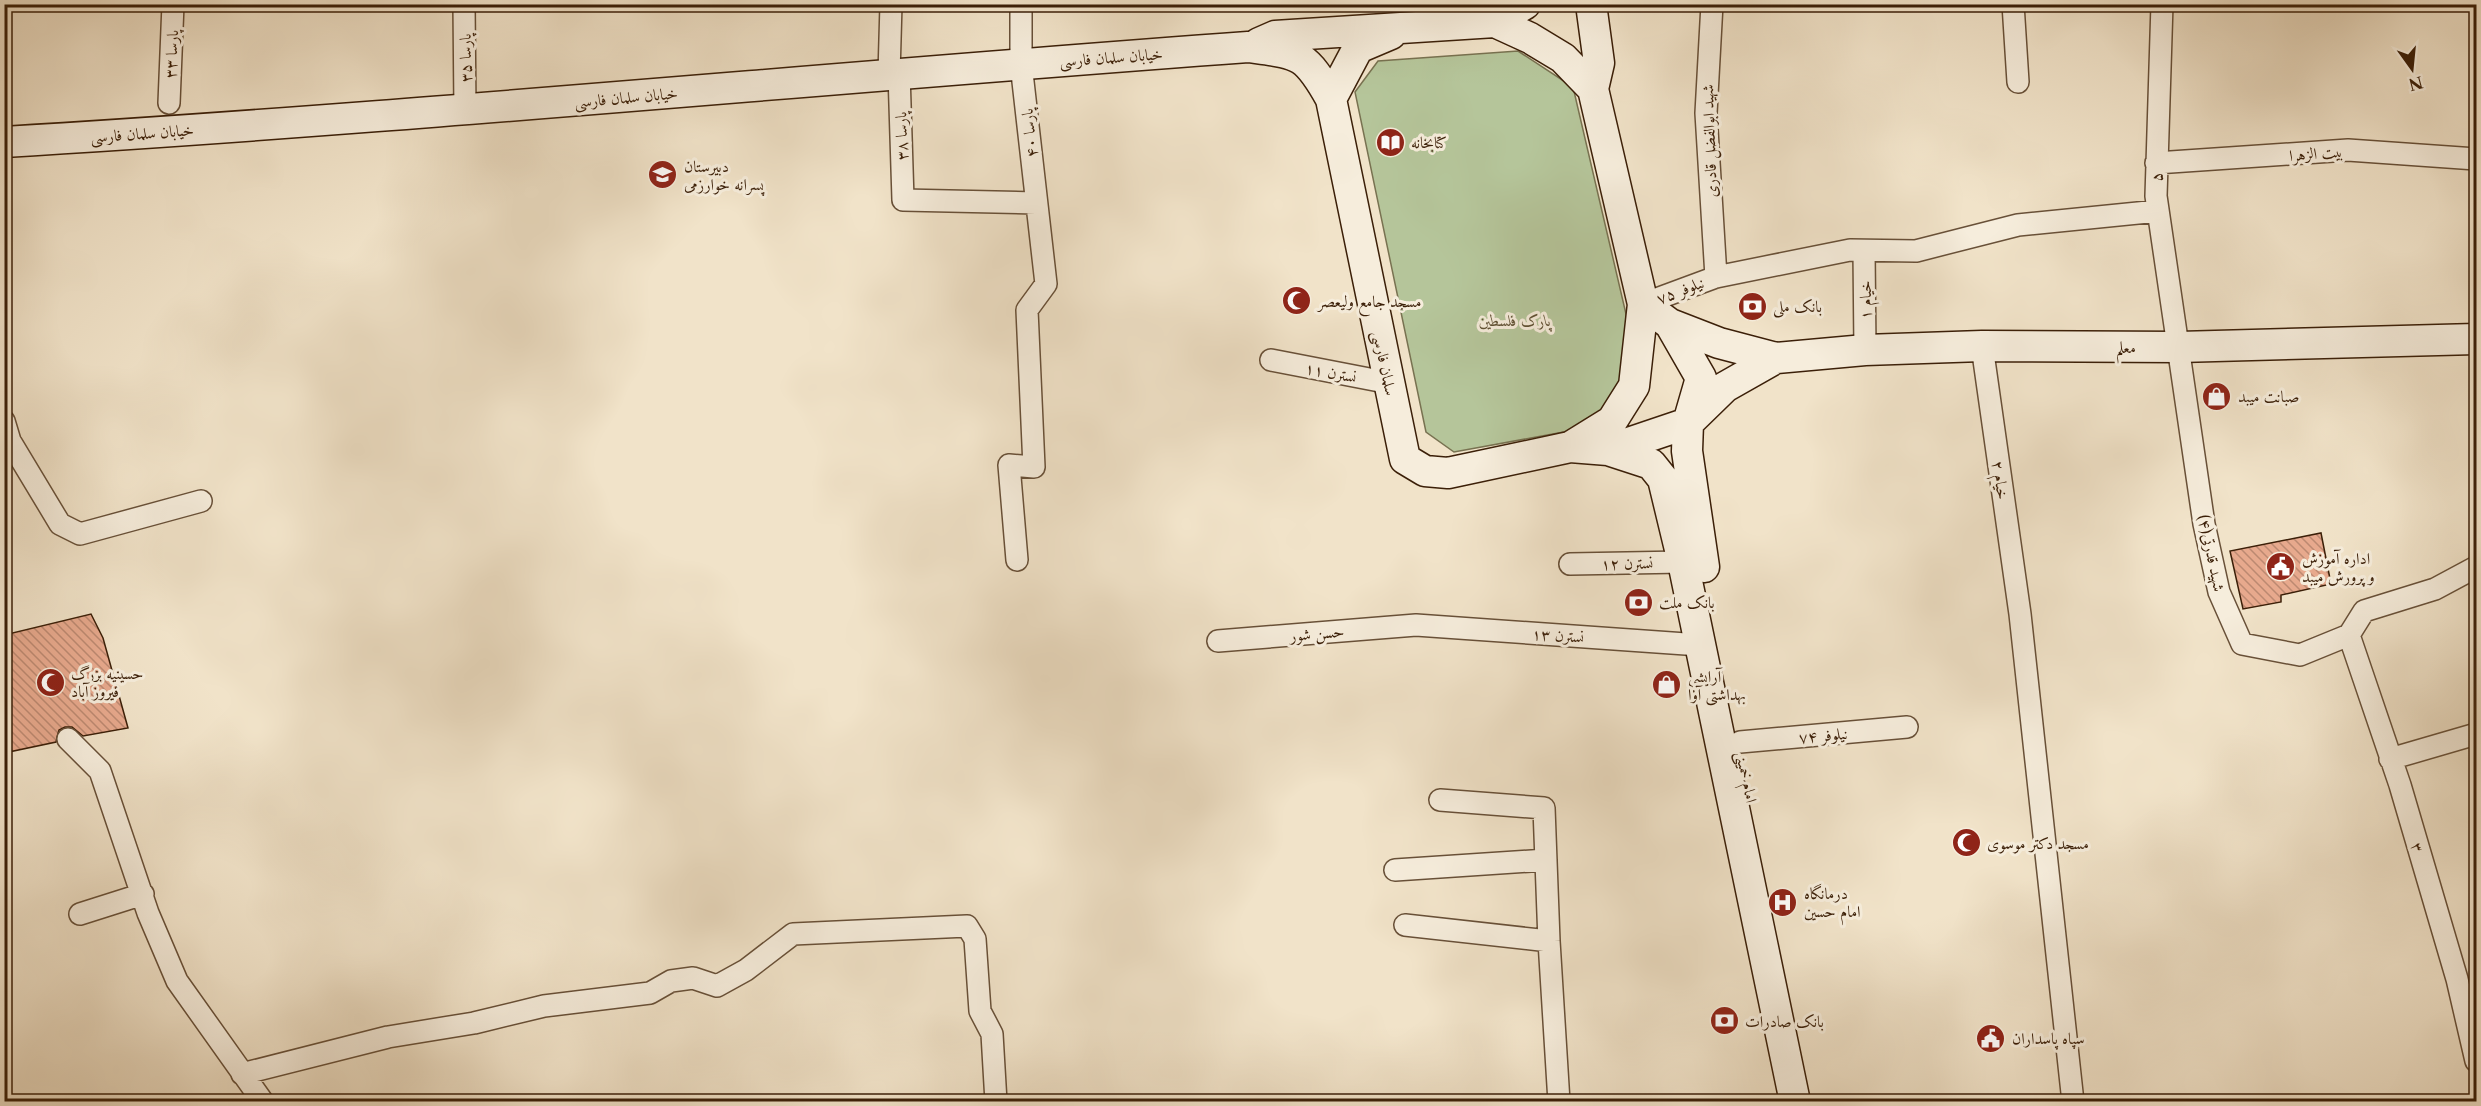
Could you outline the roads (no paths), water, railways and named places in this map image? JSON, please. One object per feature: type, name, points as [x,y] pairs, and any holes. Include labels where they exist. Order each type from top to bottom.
[{"type":"main road","points":[[1248,47],[1275,36],[1494,22],[1525,4]]},
{"type":"main road","points":[[1570,447],[1612,421],[1634,386],[1643,304],[1593,88],[1599,63],[1593,17]]},
{"type":"main road","points":[[1494,22],[1530,38],[1563,58],[1593,88]]},
{"type":"main road","points":[[1331,99],[1358,48],[1406,27]]},
{"type":"main road","name":"خیابان سلمان فارسی","points":[[4,142],[465,111],[894,73],[1248,47]]},
{"type":"main road","name":"سلمان فارسی","points":[[1248,47],[1289,53],[1303,58],[1315,70],[1331,99],[1405,459],[1425,471],[1448,473],[1570,447]]},
{"type":"main road","points":[[1643,304],[1670,324],[1719,343],[1776,358]]},
{"type":"main road","points":[[1670,324],[1701,378],[1687,437]]},
{"type":"main road","name":"معلم","points":[[1776,358],[1865,350],[1982,346],[2179,347],[2476,339]]},
{"type":"main road","points":[[1570,447],[1608,450],[1687,437],[1725,387],[1776,358]]},
{"type":"main road","name":"امام خمینی","points":[[1687,437],[1698,540],[1813,1101]]},
{"type":"main road","name":"امام خمینی","points":[[1608,450],[1652,464],[1663,480],[1683,562],[1795,1101]]},
{"type":"street","name":"پارسا ۳۳","points":[[169,103],[173,4]]},
{"type":"street","name":"پارسا ۳۵","points":[[464,4],[465,111]]},
{"type":"street","name":"پارسا ۳۸","points":[[891,4],[903,200],[1036,203]]},
{"type":"street","name":"پارسا ۴۰","points":[[1017,560],[1009,465],[1034,467],[1027,310],[1046,284],[1022,63],[1021,4]]},
{"type":"street","name":"شهید ابوالفضل قادری","points":[[1712,4],[1706,113],[1716,277]]},
{"type":"street","points":[[2013,4],[2018,82]]},
{"type":"street","name":"۵","points":[[2162,4],[2156,196],[2179,347]]},
{"type":"street","name":"بیت الزهرا","points":[[2156,163],[2348,150],[2476,159]]},
{"type":"street","name":"نیلوفر ۷۵","points":[[1643,304],[1716,277],[1850,250],[1916,251],[2018,225],[2158,211]]},
{"type":"street","name":"خیام ۱","points":[[1864,250],[1865,350]]},
{"type":"street","name":"خیام ۲","points":[[1982,346],[2020,614],[2073,1101]]},
{"type":"street","name":"شهید قدرتی(۴)","points":[[2179,347],[2204,524],[2219,592],[2242,644],[2300,655],[2349,635]]},
{"type":"street","name":"نسترن ۱۱","points":[[1271,360],[1390,383]]},
{"type":"street","points":[[6,434],[60,524],[80,534],[201,501]]},
{"type":"street","name":"نسترن ۱۲","points":[[1570,564],[1683,562]]},
{"type":"street","points":[[2349,635],[2364,611],[2435,589],[2476,567]]},
{"type":"street","name":"نسترن ۱۳","points":[[1416,625],[1700,645]]},
{"type":"street","name":"حسن شور","points":[[1218,641],[1416,625]]},
{"type":"street","name":"۳","points":[[2349,635],[2400,784],[2457,979],[2476,1061]]},
{"type":"street","name":"نیلوفر ۷۴","points":[[1740,742],[1907,727]]},
{"type":"street","points":[[2390,759],[2476,735]]},
{"type":"street","points":[[68,739],[100,771],[143,894],[177,981],[263,1101]]},
{"type":"street","points":[[1440,800],[1544,808],[1548,941],[1559,1101]]},
{"type":"street","points":[[1395,870],[1546,860]]},
{"type":"street","points":[[80,914],[143,894]]},
{"type":"street","points":[[1405,925],[1548,941]]},
{"type":"street","points":[[242,1074],[388,1037],[474,1023],[544,1006],[650,993],[670,981],[693,978],[717,986],[746,970],[793,933],[967,926],[975,939],[981,1011],[992,1034],[996,1101]]},
{"type":"place","name":"کتابخانه","points":[[1390,142]]},
{"type":"place","name":"دبیرستان پسرانه خوارزمی","points":[[663,175]]},
{"type":"place","name":"مسجد جامع ولیعصر","points":[[1297,301]]},
{"type":"place","name":"بانک ملی","points":[[1752,306]]},
{"type":"place","name":"صبانت میبد","points":[[2217,396]]},
{"type":"place","name":"اداره آموزش و پرورش میبد","points":[[2281,567]]},
{"type":"place","name":"بانک ملت","points":[[1638,602]]},
{"type":"place","name":"حسینیه بزرگ فیروز آباد","points":[[50,682]]},
{"type":"place","name":"آرایشی بهداشتی آوا","points":[[1667,685]]},
{"type":"place","name":"مسجد دکتر موسوی","points":[[1966,843]]},
{"type":"place","name":"درمانگاه امام حسین","points":[[1783,902]]},
{"type":"place","name":"بانک صادرات","points":[[1724,1021]]},
{"type":"place","name":"سپاه پاسداران","points":[[1991,1038]]},
{"type":"park label","name":"پارک فلسطین","points":[[1515,320]]}]
